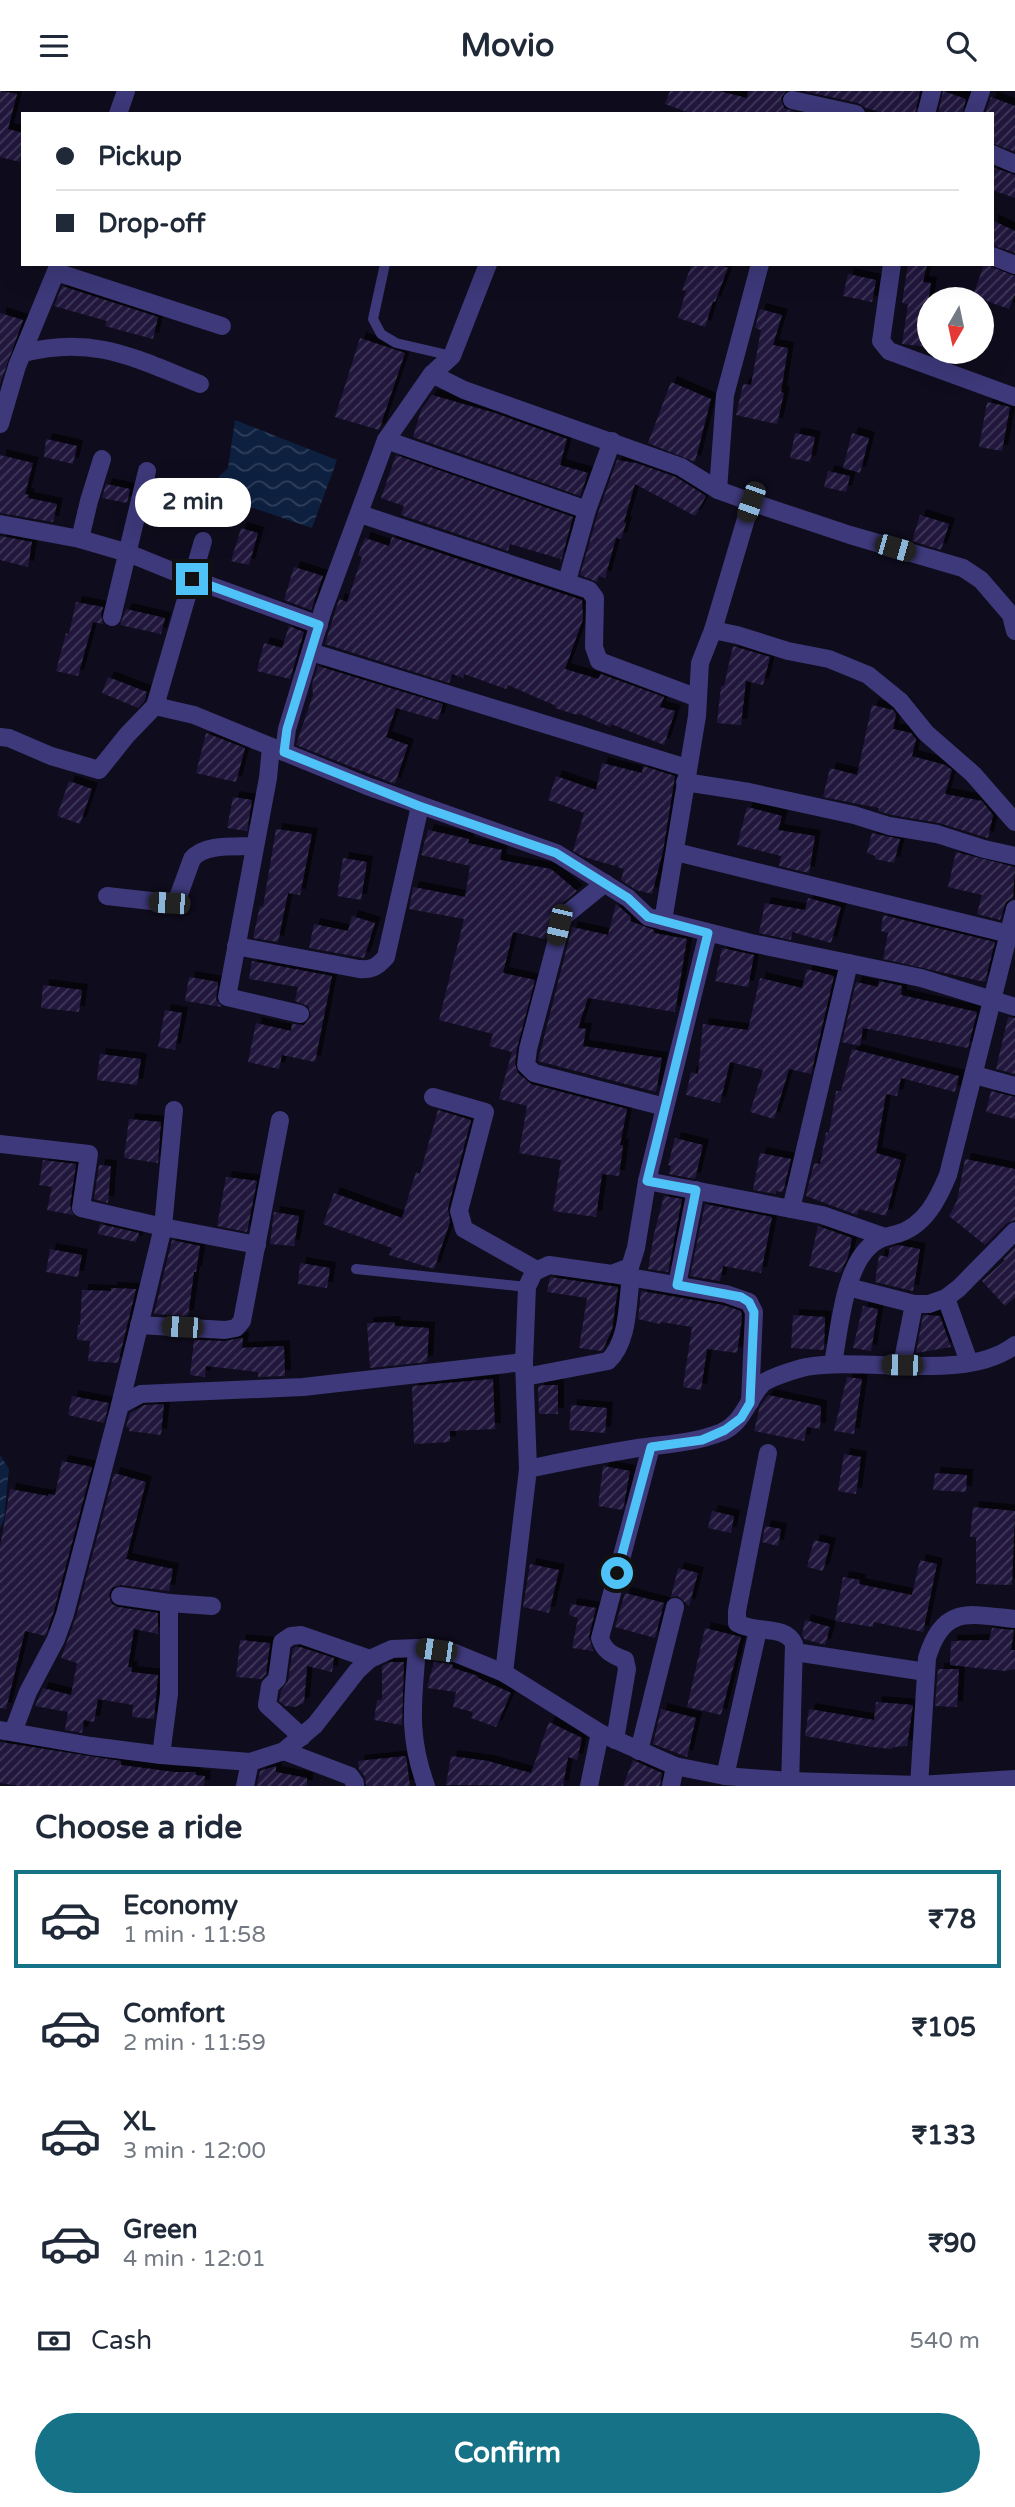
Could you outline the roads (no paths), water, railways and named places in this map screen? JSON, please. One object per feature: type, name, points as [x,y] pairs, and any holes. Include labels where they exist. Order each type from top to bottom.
[{"type":"street","points":[[119,112],[126,91]]},
{"type":"street","points":[[927,112],[932,91]]},
{"type":"street","points":[[974,112],[981,91]]},
{"type":"street","points":[[790,102],[845,112]]},
{"type":"street","points":[[994,155],[1015,164]]},
{"type":"street","points":[[994,258],[1015,265]]},
{"type":"street","points":[[300,1014],[227,997],[268,778],[287,729],[319,625],[386,440],[432,374],[452,356],[487,266]]},
{"type":"street","points":[[718,490],[725,395],[759,266]]},
{"type":"street","points":[[892,266],[881,341],[889,351],[1015,397]]},
{"type":"street","points":[[0,424],[23,353],[58,268],[222,326]]},
{"type":"street","points":[[23,353],[49,347],[79,345],[106,348],[200,384]]},
{"type":"street","points":[[432,374],[464,390],[681,467],[718,490],[850,535],[963,568],[981,580],[1014,617]]},
{"type":"street","points":[[386,440],[587,510]]},
{"type":"street","points":[[566,580],[587,510],[612,442]]},
{"type":"street","points":[[80,540],[102,459]]},
{"type":"street","points":[[112,617],[147,471]]},
{"type":"street","points":[[663,921],[676,852],[698,698],[700,663],[713,629],[751,502]]},
{"type":"street","points":[[360,514],[566,580],[589,590],[596,597],[594,647],[599,661],[698,698]]},
{"type":"street","points":[[0,524],[128,553],[319,625]]},
{"type":"street","points":[[0,737],[99,770],[155,706],[203,541]]},
{"type":"street","points":[[713,629],[788,651],[829,659],[868,675],[900,701],[926,733],[973,773],[1015,822]]},
{"type":"street","points":[[311,652],[686,775],[854,815],[889,826],[937,834],[1015,856]]},
{"type":"street","points":[[155,706],[194,715],[419,806],[556,853],[628,898],[648,917],[708,933],[921,978],[1015,1007]]},
{"type":"street","points":[[236,946],[372,970],[386,957],[419,806]]},
{"type":"street","points":[[107,896],[169,903],[177,899],[191,859],[196,853],[209,849],[255,846]]},
{"type":"street","points":[[676,852],[1009,934]]},
{"type":"street","points":[[605,883],[563,917],[526,1065],[534,1073],[665,1107]]},
{"type":"street","points":[[647,1181],[834,1218],[882,1236],[898,1234],[911,1228],[926,1216],[939,1197],[948,1175],[1015,909]]},
{"type":"street","points":[[612,1274],[630,1268],[636,1248],[647,1181],[708,933]]},
{"type":"street","points":[[791,1209],[849,963]]},
{"type":"street","points":[[975,1075],[1015,1086]]},
{"type":"street","points":[[433,1097],[485,1112],[458,1210],[464,1229],[537,1270]]},
{"type":"street","points":[[174,1110],[163,1227],[65,1614],[56,1639],[6,1731],[161,1755],[250,1762],[284,1751],[302,1737],[370,1659],[391,1649],[417,1648],[455,1653],[504,1673],[608,1737],[675,1766],[725,1776],[790,1784],[919,1785],[1015,1779]]},
{"type":"street","points":[[139,1325],[225,1330],[236,1328],[242,1321],[280,1120]]},
{"type":"street","points":[[0,1143],[89,1154],[81,1208],[257,1245]]},
{"type":"street","points":[[677,1285],[696,1190]]},
{"type":"street","points":[[848,1287],[914,1304],[929,1304],[946,1299],[1015,1231]]},
{"type":"street","points":[[833,1364],[848,1287],[855,1267],[867,1248],[882,1236]]},
{"type":"street","points":[[504,1673],[528,1469],[525,1370],[527,1287],[534,1272],[549,1265],[726,1294],[749,1302],[754,1312],[750,1403]]},
{"type":"street","points":[[120,1405],[141,1394],[303,1387],[608,1361],[617,1352],[622,1341],[631,1277]]},
{"type":"street","points":[[946,1299],[969,1362]]},
{"type":"street","points":[[902,1365],[914,1304]]},
{"type":"street","points":[[528,1469],[592,1455],[702,1440],[725,1430],[741,1418],[763,1383],[804,1367],[833,1364],[950,1365],[989,1359],[1015,1345]]},
{"type":"street","points":[[589,1786],[608,1737],[627,1669],[625,1660],[602,1647],[600,1638],[651,1447]]},
{"type":"street","points":[[768,1453],[737,1611],[737,1623],[746,1629],[781,1632],[791,1637],[795,1652],[790,1784]]},
{"type":"street","points":[[120,1596],[212,1607]]},
{"type":"street","points":[[161,1755],[169,1694],[169,1603]]},
{"type":"street","points":[[639,1751],[675,1607]]},
{"type":"street","points":[[919,1785],[927,1658],[933,1639],[947,1621],[961,1615],[1015,1619]]},
{"type":"street","points":[[725,1776],[758,1630]]},
{"type":"street","points":[[302,1737],[267,1705],[270,1686],[277,1679],[282,1642],[291,1636],[301,1635],[370,1659]]},
{"type":"street","points":[[417,1648],[412,1718],[414,1748],[426,1786]]},
{"type":"street","points":[[795,1652],[926,1672]]},
{"type":"street","points":[[284,1751],[340,1771],[349,1776],[355,1786]]},
{"type":"street","points":[[245,1786],[250,1762]]},
{"type":"street","points":[[671,1786],[675,1766]]},
{"type":"lane","points":[[385,266],[373,319],[381,334],[396,343],[452,356]]},
{"type":"lane","points":[[356,1269],[527,1287]]},
{"type":"water","points":[[235,420],[337,460],[312,528],[203,491],[228,468]]},
{"type":"water","points":[[0,1455],[9,1469],[4,1519],[0,1528]]}]
